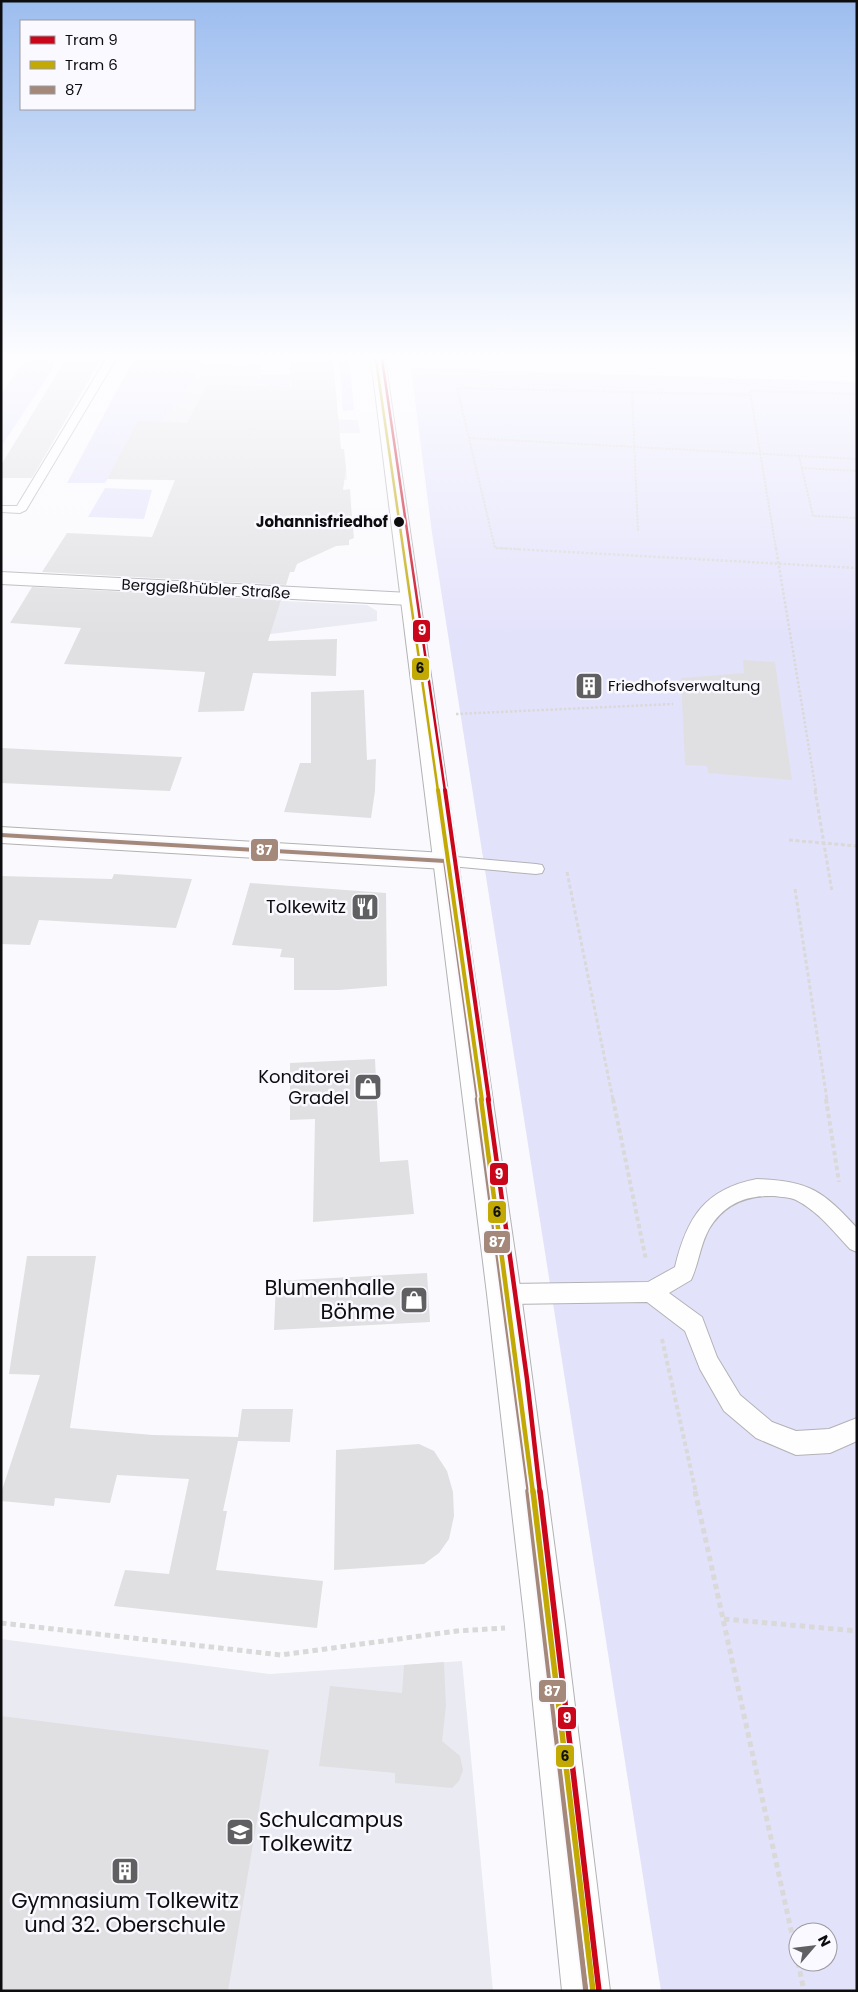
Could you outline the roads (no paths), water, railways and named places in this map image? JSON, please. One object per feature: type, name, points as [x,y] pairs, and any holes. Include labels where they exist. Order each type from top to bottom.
[{"type":"main road","points":[[390,452],[504,1294],[545,1625],[586,1991]]},
{"type":"main road","name":"Berggießhübler Straße","points":[[1,578],[410,599]]},
{"type":"main road","points":[[1,835],[445,861]]},
{"type":"lane","points":[[1,509],[20,510],[55,452]]},
{"type":"lane","points":[[445,861],[536,870]]},
{"type":"lane","points":[[504,1294],[652,1292],[684,1273],[688,1250],[700,1224],[717,1204],[736,1193],[763,1186],[799,1191],[831,1213],[857,1243]]},
{"type":"lane","points":[[831,1213],[857,1221]]},
{"type":"lane","points":[[652,1292],[694,1324],[708,1362],[732,1403],[764,1430],[796,1443],[830,1441],[857,1429]]},
{"type":"tram line","name":"6","points":[[389,452],[460,943],[520,1380],[593,1991]]},
{"type":"tram line","name":"9","points":[[396,452],[467,942],[527,1379],[599,1991]]},
{"type":"place","name":"Johannisfriedhof","points":[[399,522]]},
{"type":"place","name":"Friedhofsverwaltung","points":[[589,686]]},
{"type":"place","name":"Tolkewitz","points":[[365,907]]},
{"type":"place","name":"Konditorei Gradel","points":[[368,1087]]},
{"type":"place","name":"Blumenhalle Böhme","points":[[414,1300]]},
{"type":"place","name":"Schulcampus Tolkewitz","points":[[240,1832]]},
{"type":"place","name":"Gymnasium Tolkewitz und 32. Oberschule","points":[[125,1871]]}]
